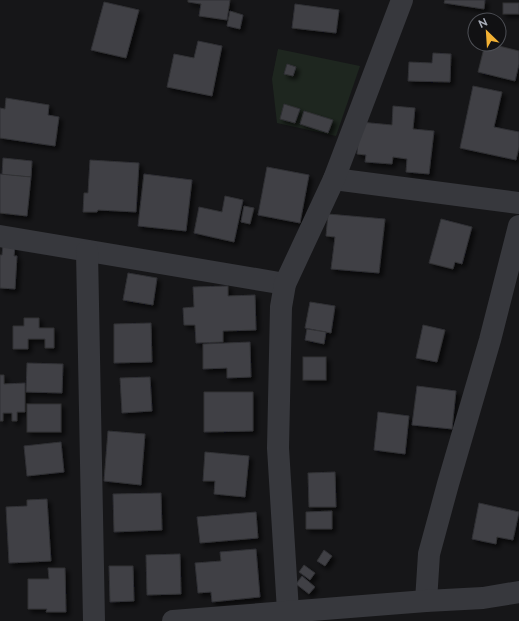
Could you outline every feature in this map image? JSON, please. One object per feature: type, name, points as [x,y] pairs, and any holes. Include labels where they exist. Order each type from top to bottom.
[{"type":"street","points":[[288,612],[278,448],[281,308],[285,284],[334,179],[402,0]]},
{"type":"street","points":[[334,179],[519,204]]},
{"type":"street","points":[[426,601],[430,554],[448,484],[490,340],[519,226]]},
{"type":"street","points":[[0,236],[285,284]]},
{"type":"street","points":[[87,251],[94,621]]},
{"type":"street","points":[[173,621],[229,619],[288,612],[483,598],[519,592]]},
{"type":"shaded area","points":[[278,49],[360,66],[336,136],[277,123],[272,79]]},
{"type":"building","points":[[188,0],[230,0],[227,20],[199,16],[201,4],[188,2]]},
{"type":"building","points":[[445,0],[485,0],[484,9],[444,3]]},
{"type":"building","points":[[104,2],[139,10],[126,58],[91,50]]},
{"type":"building","points":[[503,3],[519,3],[519,14],[507,14],[507,12],[503,12]]},
{"type":"building","points":[[295,4],[339,10],[336,33],[292,28]]},
{"type":"building","points":[[230,11],[243,15],[240,29],[227,26]]},
{"type":"building","points":[[198,41],[222,46],[212,96],[167,87],[174,54],[194,58]]},
{"type":"building","points":[[507,48],[519,51],[519,64],[515,81],[478,72],[483,52],[507,52]]},
{"type":"building","points":[[433,53],[451,54],[450,82],[408,81],[409,62],[432,63]]},
{"type":"building","points":[[287,64],[296,67],[293,76],[284,74]]},
{"type":"building","points":[[473,86],[502,92],[494,127],[519,132],[519,147],[516,160],[460,148]]},
{"type":"building","points":[[6,98],[49,105],[48,115],[59,117],[55,146],[0,138],[0,108],[5,109]]},
{"type":"building","points":[[284,104],[300,109],[295,123],[280,119]]},
{"type":"building","points":[[393,106],[415,108],[413,129],[434,131],[429,174],[406,172],[407,159],[393,157],[392,164],[365,162],[366,155],[357,154],[360,122],[392,125]]},
{"type":"building","points":[[304,111],[333,120],[328,133],[300,124]]},
{"type":"building","points":[[3,158],[32,161],[31,177],[2,175]]},
{"type":"building","points":[[90,160],[139,163],[136,212],[98,210],[97,212],[83,212],[84,193],[88,193]]},
{"type":"building","points":[[267,167],[309,175],[300,223],[258,215]]},
{"type":"building","points":[[0,174],[31,177],[27,216],[0,213]]},
{"type":"building","points":[[144,174],[192,180],[186,231],[138,226]]},
{"type":"building","points":[[225,196],[243,200],[234,242],[194,233],[199,207],[222,212]]},
{"type":"building","points":[[244,206],[254,208],[250,224],[241,222]]},
{"type":"building","points":[[328,214],[385,219],[379,273],[331,269],[335,237],[326,236]]},
{"type":"building","points":[[441,219],[472,227],[462,264],[455,262],[453,269],[429,263]]},
{"type":"building","points":[[3,245],[15,246],[14,256],[17,256],[15,289],[0,288],[0,255],[2,255]]},
{"type":"building","points":[[128,273],[157,278],[153,305],[123,300]]},
{"type":"building","points":[[228,286],[228,296],[255,295],[256,330],[223,331],[223,342],[196,343],[195,325],[184,325],[183,308],[194,307],[193,287]]},
{"type":"building","points":[[310,302],[335,306],[331,333],[305,328]]},
{"type":"building","points":[[24,318],[39,318],[39,328],[54,328],[54,348],[45,348],[45,339],[28,339],[28,349],[13,349],[13,326],[24,326]]},
{"type":"building","points":[[151,323],[152,362],[114,363],[114,324]]},
{"type":"building","points":[[423,325],[445,330],[437,362],[416,358]]},
{"type":"building","points":[[307,329],[326,332],[324,344],[305,340]]},
{"type":"building","points":[[250,342],[251,377],[227,378],[227,368],[203,369],[203,344]]},
{"type":"building","points":[[303,357],[326,357],[326,380],[303,380]]},
{"type":"building","points":[[27,363],[63,364],[62,393],[26,392]]},
{"type":"building","points":[[0,375],[4,375],[4,384],[25,383],[25,412],[17,412],[17,421],[12,421],[12,413],[3,413],[3,421],[0,421]]},
{"type":"building","points":[[150,377],[152,411],[122,413],[120,378]]},
{"type":"building","points":[[417,386],[456,391],[452,429],[412,425]]},
{"type":"building","points":[[204,392],[253,392],[253,431],[204,432]]},
{"type":"building","points":[[27,404],[61,404],[61,432],[27,432]]},
{"type":"building","points":[[378,412],[409,416],[405,454],[374,450]]},
{"type":"building","points":[[108,431],[145,434],[141,485],[104,481]]},
{"type":"building","points":[[61,442],[64,472],[27,476],[24,446]]},
{"type":"building","points":[[205,452],[249,456],[245,497],[214,494],[215,481],[203,481]]},
{"type":"building","points":[[335,472],[336,507],[309,507],[308,473]]},
{"type":"building","points":[[161,493],[162,530],[114,532],[113,494]]},
{"type":"building","points":[[47,499],[51,561],[9,563],[6,507],[27,506],[27,500]]},
{"type":"building","points":[[479,503],[519,512],[513,540],[497,537],[496,544],[472,539]]},
{"type":"building","points":[[332,511],[332,529],[306,529],[306,512]]},
{"type":"building","points":[[256,512],[258,538],[200,543],[197,517]]},
{"type":"building","points":[[256,549],[260,597],[212,602],[211,592],[198,593],[195,563],[221,561],[220,552]]},
{"type":"building","points":[[324,550],[332,556],[325,566],[317,561]]},
{"type":"building","points":[[180,554],[181,594],[147,595],[146,555]]},
{"type":"building","points":[[304,565],[315,573],[310,580],[299,572]]},
{"type":"building","points":[[109,566],[133,566],[134,601],[110,602]]},
{"type":"building","points":[[48,568],[65,568],[66,612],[46,612],[47,609],[28,609],[28,579],[49,579]]},
{"type":"building","points":[[302,576],[315,587],[309,594],[296,584]]}]
